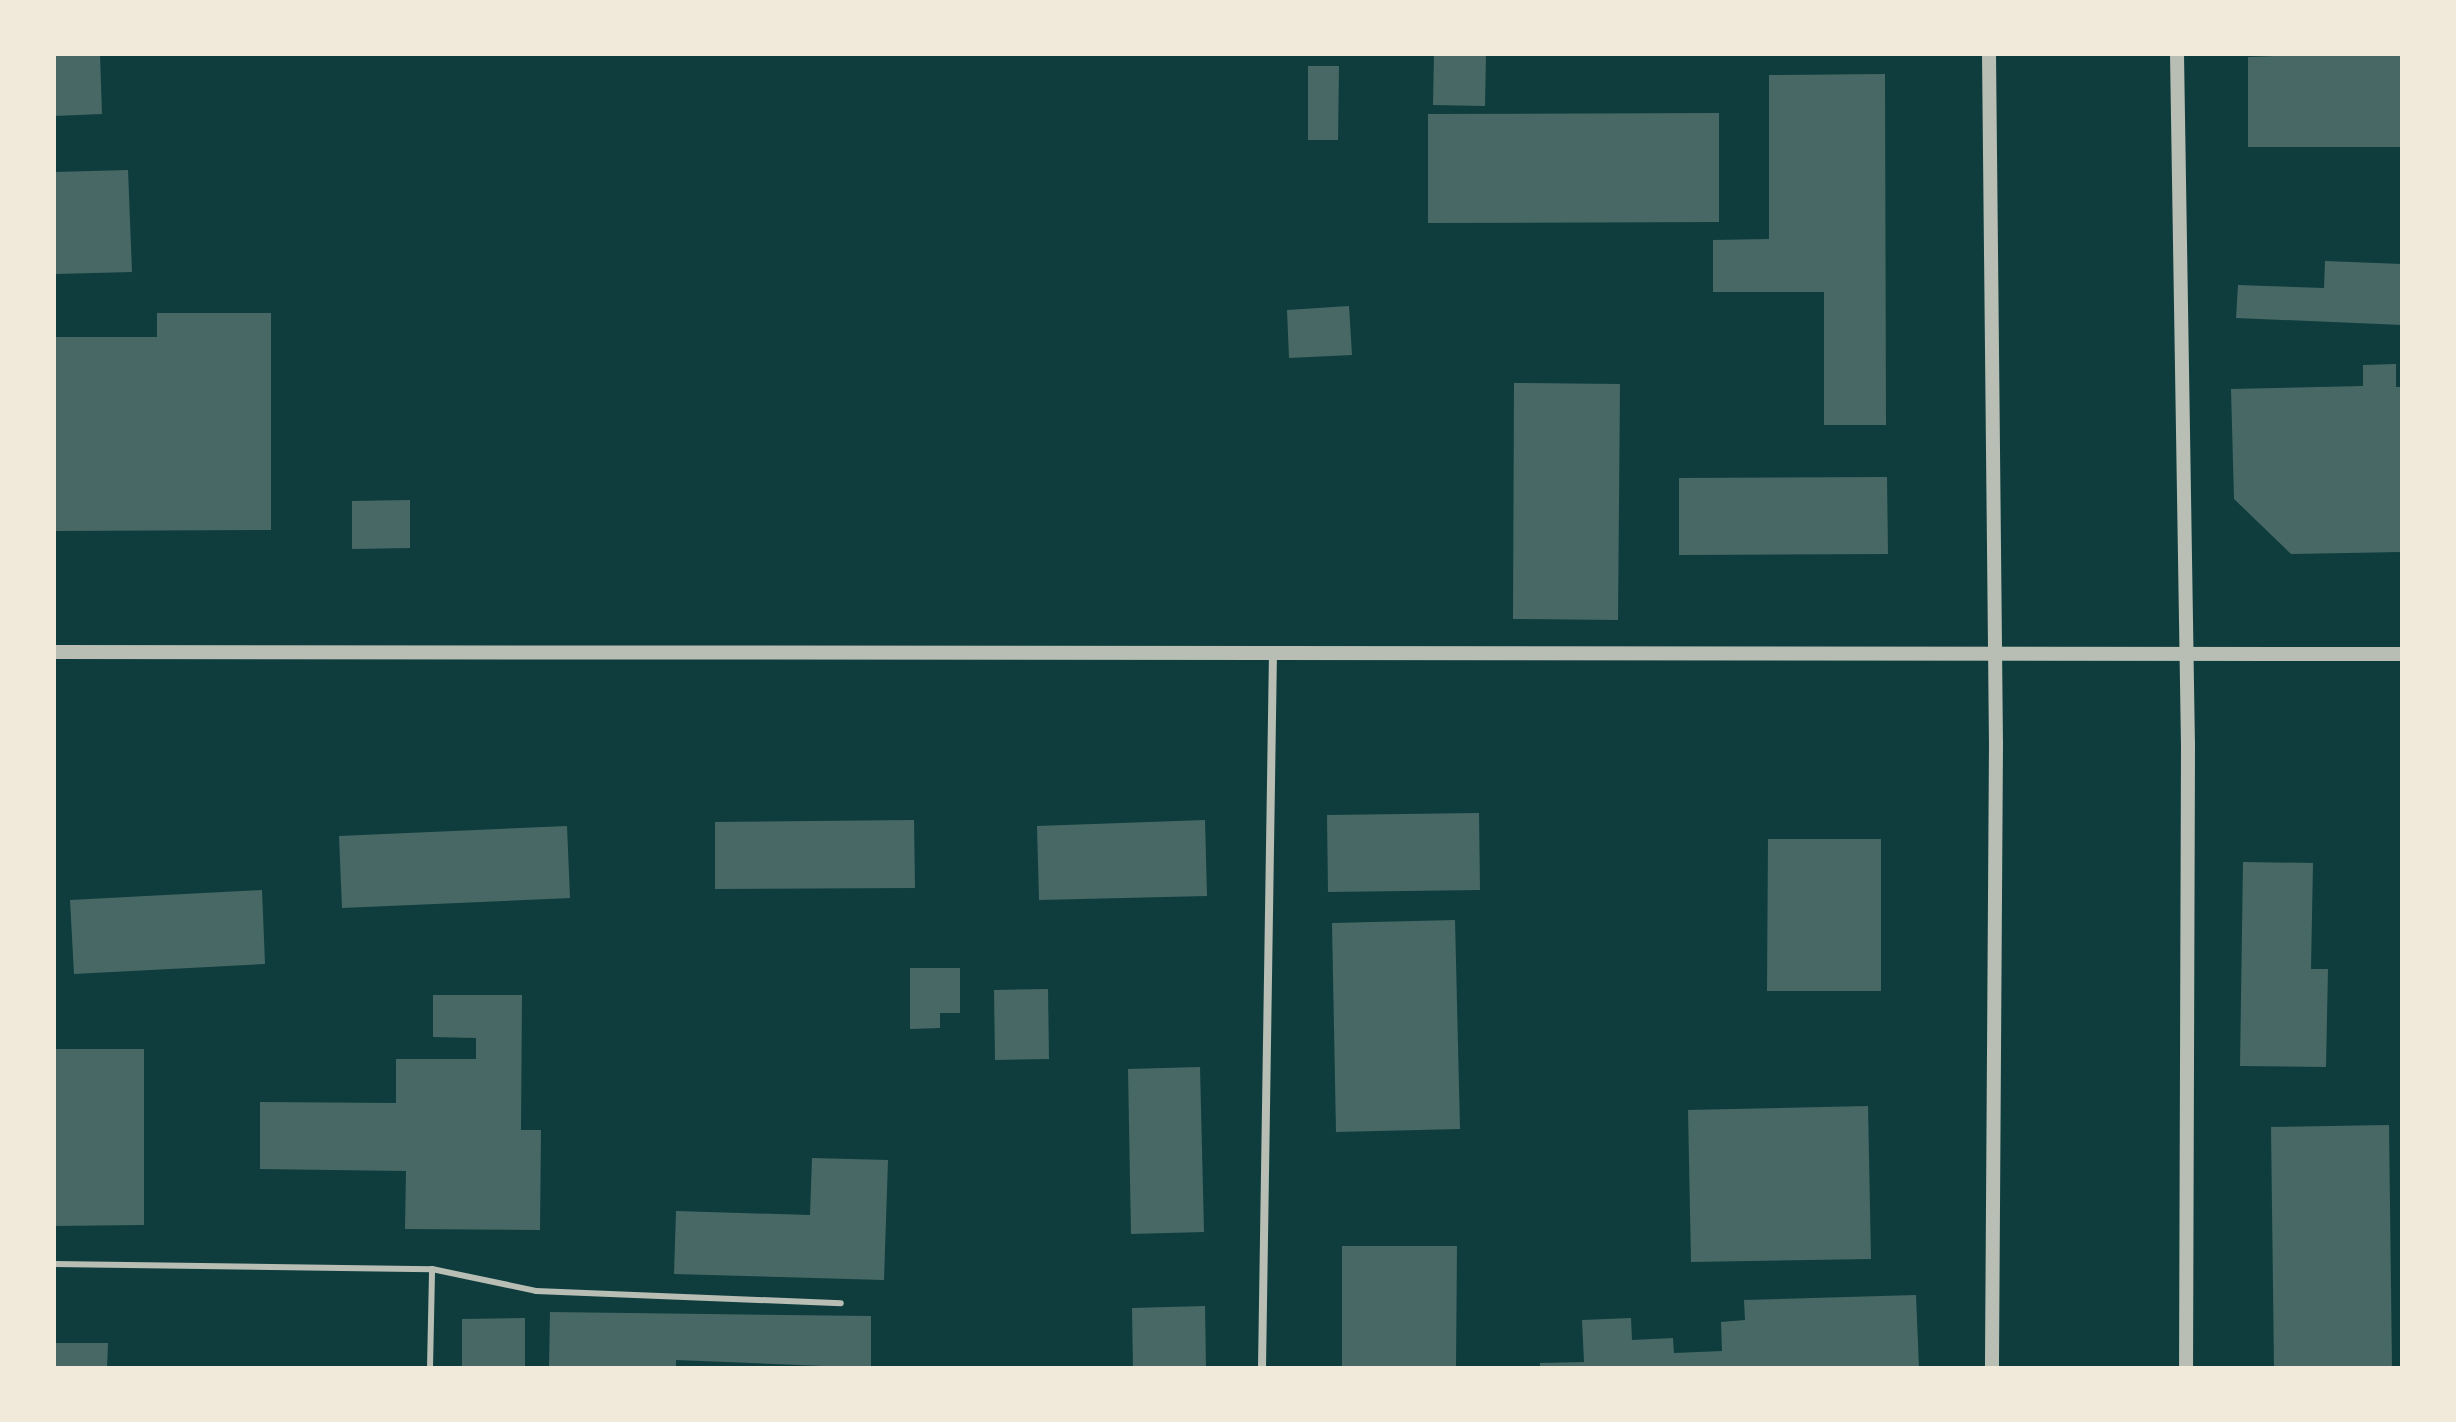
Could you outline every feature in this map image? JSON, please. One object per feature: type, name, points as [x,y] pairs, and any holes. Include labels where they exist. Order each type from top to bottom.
[{"type":"street","points":[[1989,54],[1995,655],[1992,1368]]},
{"type":"street","points":[[2177,54],[2187,655],[2186,1368]]},
{"type":"street","points":[[54,652],[2402,654]]},
{"type":"street","points":[[1262,1368],[1273,654]]},
{"type":"lane","points":[[54,1264],[432,1269],[536,1291],[841,1303]]},
{"type":"lane","points":[[430,1368],[432,1269]]},
{"type":"building","points":[[54,54],[100,54],[102,114],[54,116]]},
{"type":"building","points":[[1434,54],[1486,54],[1485,106],[1433,105]]},
{"type":"building","points":[[2402,54],[2402,147],[2248,147],[2248,57]]},
{"type":"building","points":[[1308,66],[1339,66],[1338,140],[1308,140]]},
{"type":"building","points":[[1885,74],[1886,425],[1824,425],[1824,292],[1713,292],[1713,240],[1769,239],[1769,75]]},
{"type":"building","points":[[1719,113],[1719,222],[1428,223],[1428,114]]},
{"type":"building","points":[[128,170],[132,272],[56,274],[54,172]]},
{"type":"building","points":[[2325,261],[2402,264],[2402,325],[2236,318],[2238,285],[2324,288]]},
{"type":"building","points":[[1349,306],[1352,355],[1289,358],[1287,310]]},
{"type":"building","points":[[157,313],[271,313],[271,530],[54,531],[54,337],[157,337]]},
{"type":"building","points":[[2396,364],[2396,387],[2402,387],[2402,552],[2291,554],[2234,499],[2231,389],[2363,386],[2363,365]]},
{"type":"building","points":[[1514,383],[1620,384],[1618,620],[1513,619]]},
{"type":"building","points":[[1887,477],[1888,554],[1679,555],[1679,478]]},
{"type":"building","points":[[410,500],[410,548],[352,549],[352,501]]},
{"type":"building","points":[[1479,813],[1480,890],[1328,892],[1327,815]]},
{"type":"building","points":[[914,820],[915,888],[715,889],[715,822]]},
{"type":"building","points":[[1205,820],[1207,896],[1039,900],[1037,826]]},
{"type":"building","points":[[567,826],[570,898],[342,908],[339,836]]},
{"type":"building","points":[[1768,839],[1881,839],[1881,991],[1767,991]]},
{"type":"building","points":[[2243,862],[2313,863],[2311,969],[2328,969],[2326,1067],[2240,1066]]},
{"type":"building","points":[[262,890],[265,964],[74,974],[70,900]]},
{"type":"building","points":[[1455,920],[1460,1129],[1336,1132],[1332,923]]},
{"type":"building","points":[[910,968],[960,968],[960,1013],[940,1013],[940,1028],[910,1029]]},
{"type":"building","points":[[1048,989],[1049,1059],[995,1060],[994,990]]},
{"type":"building","points":[[433,995],[522,995],[521,1130],[541,1130],[540,1230],[405,1229],[406,1171],[260,1169],[260,1102],[396,1103],[396,1059],[476,1059],[476,1038],[433,1037]]},
{"type":"building","points":[[54,1049],[144,1049],[144,1225],[54,1226]]},
{"type":"building","points":[[1200,1067],[1204,1232],[1131,1234],[1128,1069]]},
{"type":"building","points":[[1868,1106],[1871,1259],[1691,1262],[1688,1110]]},
{"type":"building","points":[[2389,1125],[2392,1368],[2274,1368],[2271,1127]]},
{"type":"building","points":[[812,1158],[888,1160],[884,1280],[674,1274],[676,1211],[810,1215]]},
{"type":"building","points":[[1342,1246],[1457,1246],[1456,1368],[1342,1368]]},
{"type":"building","points":[[1916,1295],[1919,1368],[1540,1368],[1540,1363],[1584,1362],[1582,1320],[1631,1318],[1632,1340],[1673,1338],[1674,1353],[1722,1351],[1721,1322],[1745,1320],[1744,1300]]},
{"type":"building","points":[[1205,1306],[1206,1368],[1133,1368],[1132,1308]]},
{"type":"building","points":[[550,1312],[871,1316],[871,1368],[676,1360],[676,1368],[549,1366]]},
{"type":"building","points":[[525,1318],[525,1366],[462,1367],[462,1319]]},
{"type":"building","points":[[54,1343],[108,1343],[107,1368],[54,1368]]}]
